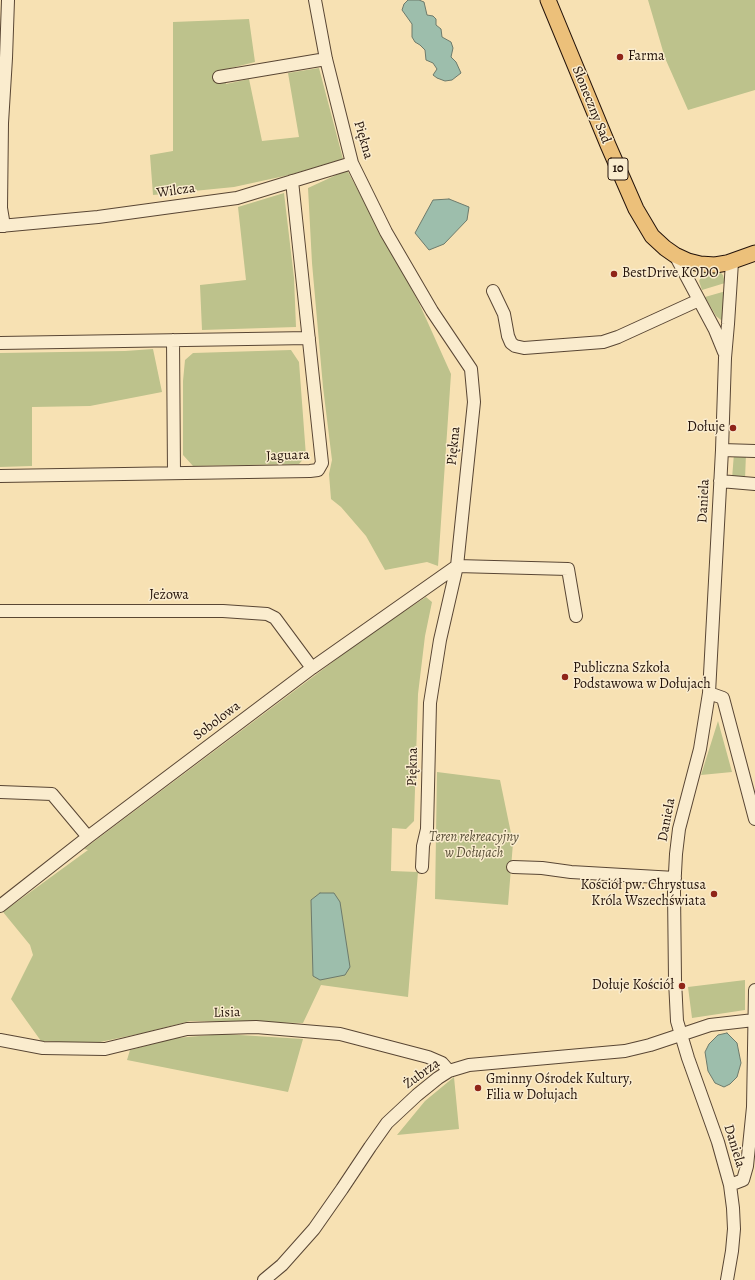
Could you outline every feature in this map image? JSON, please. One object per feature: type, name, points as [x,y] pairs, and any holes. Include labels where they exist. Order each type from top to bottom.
[{"type":"main road","name":"Słoneczny Sad","points":[[548,0],[602,132],[636,209],[652,236],[675,255],[688,261],[700,264],[715,265],[732,262],[755,253]]},
{"type":"street","points":[[2,226],[3,58],[8,0]]},
{"type":"street","name":"Piękna","points":[[315,0],[326,59],[352,163],[401,259],[432,311],[471,369],[474,402],[457,566],[440,640],[430,703],[427,829],[423,846],[422,867]]},
{"type":"street","points":[[219,77],[326,59]]},
{"type":"street","name":"Wilcza","points":[[2,226],[98,217],[237,198],[352,163]]},
{"type":"street","name":"Jaguara","points":[[0,476],[318,470],[322,463],[292,182]]},
{"type":"street","name":"Daniela","points":[[675,255],[720,339],[725,358]]},
{"type":"street","name":"Daniela","points":[[727,1280],[734,1228],[730,1185],[718,1142],[681,1036],[676,1016],[675,878],[680,823],[700,749],[709,694],[722,450],[725,358],[732,262]]},
{"type":"street","points":[[493,291],[504,314],[508,336],[511,343],[515,346],[524,348],[603,342],[618,337],[699,300]]},
{"type":"street","points":[[0,343],[309,338]]},
{"type":"street","points":[[173,340],[174,473]]},
{"type":"street","points":[[722,450],[755,451]]},
{"type":"street","points":[[720,481],[755,484]]},
{"type":"street","points":[[457,566],[568,569],[576,616]]},
{"type":"street","name":"Sobolowa","points":[[0,906],[88,836],[312,668],[457,566]]},
{"type":"street","name":"Jeżowa","points":[[0,611],[223,611],[267,614],[275,618],[312,668]]},
{"type":"street","points":[[709,694],[723,698],[755,819]]},
{"type":"street","points":[[0,792],[52,794],[88,836]]},
{"type":"street","points":[[513,866],[571,872],[675,878]]},
{"type":"street","points":[[730,1185],[743,1180],[747,1166],[753,1107],[755,990]]},
{"type":"street","name":"Żubrza","points":[[264,1280],[282,1265],[322,1218],[387,1123],[416,1095],[449,1071],[469,1065],[625,1051],[681,1036],[710,1026],[754,1020]]},
{"type":"street","name":"Lisia","points":[[0,1040],[43,1048],[105,1049],[187,1029],[256,1027],[340,1034],[433,1059],[442,1063],[449,1071]]},
{"type":"green space","points":[[648,0],[755,0],[755,90],[688,110],[665,58]]},
{"type":"green space","points":[[249,19],[255,62],[223,70],[226,84],[249,79],[262,141],[299,137],[288,73],[319,68],[343,159],[289,175],[234,187],[153,195],[150,155],[173,151],[173,22]]},
{"type":"green space","points":[[347,170],[419,303],[451,374],[438,566],[427,562],[385,570],[366,536],[341,507],[331,499],[329,474],[332,460],[323,387],[312,263],[308,188]]},
{"type":"green space","points":[[284,193],[294,278],[296,327],[202,330],[200,285],[246,280],[238,207]]},
{"type":"green space","points":[[708,271],[720,272],[723,275],[725,283],[702,290],[699,281],[702,275]]},
{"type":"green space","points":[[726,291],[723,318],[721,320],[716,316],[705,297]]},
{"type":"green space","points":[[153,349],[162,392],[90,406],[32,407],[32,466],[0,467],[0,353],[125,351]]},
{"type":"green space","points":[[291,350],[299,362],[306,456],[299,464],[193,466],[183,455],[183,381],[185,360],[193,353]]},
{"type":"green space","points":[[734,453],[746,453],[745,480],[732,479]]},
{"type":"green space","points":[[426,597],[432,602],[425,636],[418,694],[414,821],[406,829],[392,828],[391,871],[418,872],[408,997],[321,985],[303,1023],[190,1021],[100,1042],[41,1041],[11,999],[33,955],[30,945],[3,912],[88,850],[84,849],[370,634]]},
{"type":"green space","points":[[718,721],[732,772],[701,775]]},
{"type":"green space","name":"Teren rekreacyjny w Dołujach","points":[[437,772],[500,780],[513,843],[508,905],[435,899]]},
{"type":"green space","points":[[745,980],[745,1010],[692,1018],[688,987]]},
{"type":"green space","points":[[224,1034],[303,1039],[288,1092],[127,1060],[130,1050],[176,1038]]},
{"type":"green space","points":[[454,1077],[459,1129],[397,1135],[425,1101]]},
{"type":"shaded area","points":[[408,0],[419,0],[424,2],[427,15],[433,16],[436,19],[436,25],[441,29],[442,37],[451,42],[453,48],[451,57],[456,62],[461,73],[452,80],[445,81],[433,75],[437,69],[433,63],[426,60],[425,50],[415,42],[412,37],[412,24],[402,10],[404,4]]},
{"type":"shaded area","points":[[449,199],[469,207],[467,220],[444,244],[429,250],[415,233],[433,200]]},
{"type":"shaded area","points":[[320,893],[334,893],[340,902],[350,967],[345,975],[320,980],[313,976],[311,900]]},
{"type":"shaded area","points":[[727,1033],[737,1043],[741,1063],[737,1077],[730,1084],[724,1087],[715,1083],[708,1071],[705,1052],[709,1044],[718,1035]]},
{"type":"place","name":"Farma","points":[[620,57]]},
{"type":"place","name":"BestDrive KODO","points":[[614,274]]},
{"type":"place","name":"Dołuje","points":[[733,428]]},
{"type":"place","name":"Publiczna Szkoła Podstawowa w Dołujach","points":[[565,677]]},
{"type":"place","name":"Kościół pw. Chrystusa Króla Wszechświata","points":[[714,894]]},
{"type":"place","name":"Dołuje Kościół","points":[[682,986]]},
{"type":"place","name":"Gminny Ośrodek Kultury, Filia w Dołujach","points":[[478,1088]]}]
